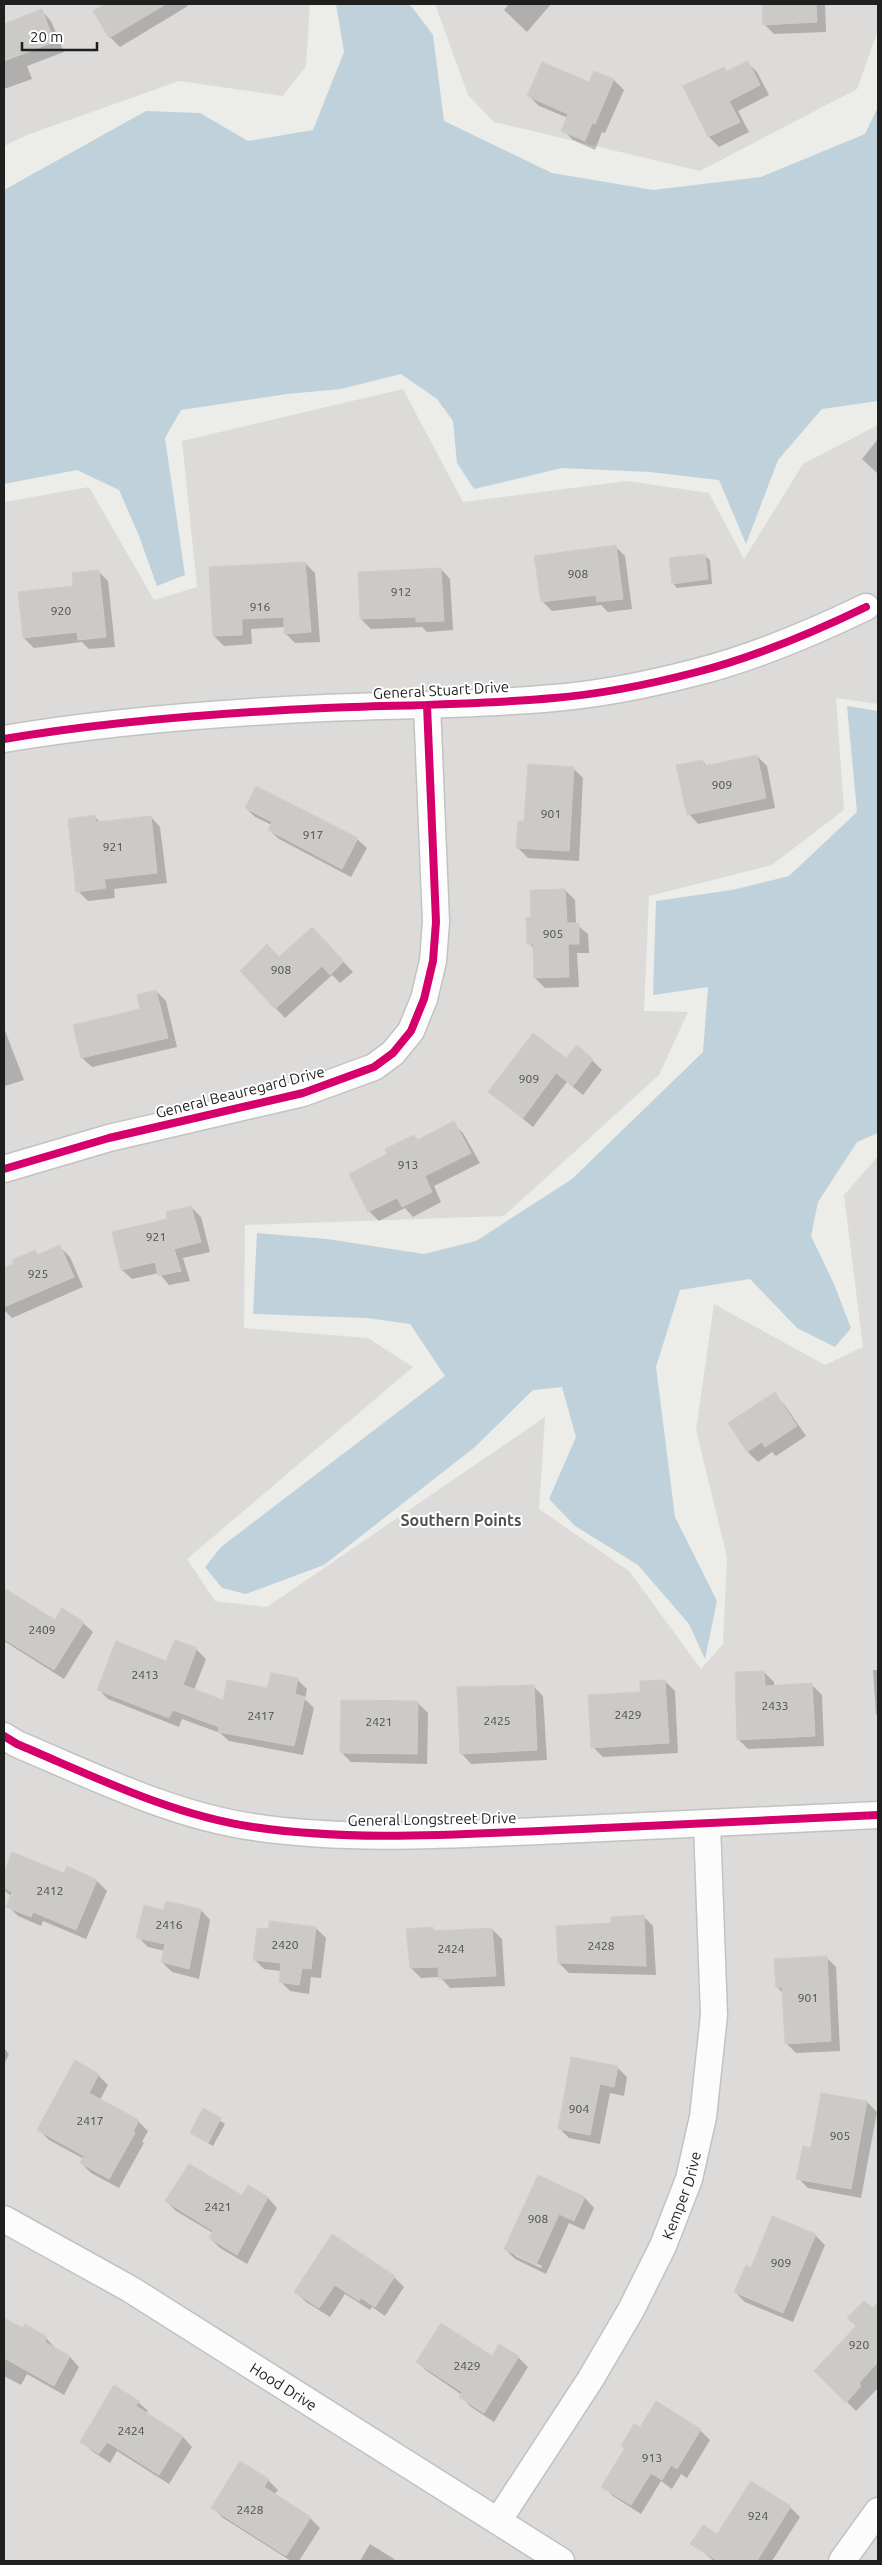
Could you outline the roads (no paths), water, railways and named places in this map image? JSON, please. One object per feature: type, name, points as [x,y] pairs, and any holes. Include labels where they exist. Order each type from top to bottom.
[{"type":"street","name":"General Stuart Drive","points":[[4,739],[80,726],[188,716],[556,698],[630,687],[698,672],[752,656],[816,631],[866,607]]},
{"type":"street","name":"General Beauregard Drive","points":[[4,1169],[110,1138],[302,1093],[366,1070],[393,1053],[410,1031],[424,999],[433,961],[436,922],[426,705]]},
{"type":"street","name":"General Longstreet Drive","points":[[4,1736],[17,1744],[140,1796],[194,1814],[252,1827],[310,1834],[416,1836],[878,1815]]},
{"type":"street","name":"Kemper Drive","points":[[498,2521],[590,2380],[631,2310],[663,2246],[689,2180],[703,2117],[714,2015],[706,1824]]},
{"type":"street","name":"Hood Drive","points":[[4,2219],[130,2290],[561,2561]]},
{"type":"street","points":[[842,2561],[878,2511]]},
{"type":"water","points":[[336,4],[408,4],[412,7],[433,35],[444,121],[552,173],[653,190],[761,177],[865,134],[878,107],[878,401],[822,409],[778,460],[746,544],[719,480],[650,472],[562,468],[474,489],[457,463],[453,421],[437,399],[401,374],[341,389],[287,394],[181,410],[165,438],[185,575],[157,586],[139,536],[119,490],[77,470],[4,484],[4,190],[146,111],[200,113],[248,141],[313,130],[344,52]]},
{"type":"water","points":[[847,706],[878,711],[878,1133],[857,1142],[818,1202],[811,1236],[834,1284],[851,1328],[835,1347],[797,1328],[750,1279],[680,1290],[656,1367],[675,1517],[717,1601],[705,1659],[689,1624],[638,1565],[575,1526],[549,1499],[576,1437],[562,1387],[533,1390],[475,1447],[324,1565],[246,1594],[222,1588],[205,1567],[221,1547],[445,1376],[410,1324],[367,1318],[253,1314],[257,1233],[327,1239],[424,1254],[476,1241],[572,1179],[703,1052],[708,987],[653,995],[656,901],[732,890],[789,876],[857,812]]},
{"type":"district","name":"Southern Points","points":[[461,1520]]}]
